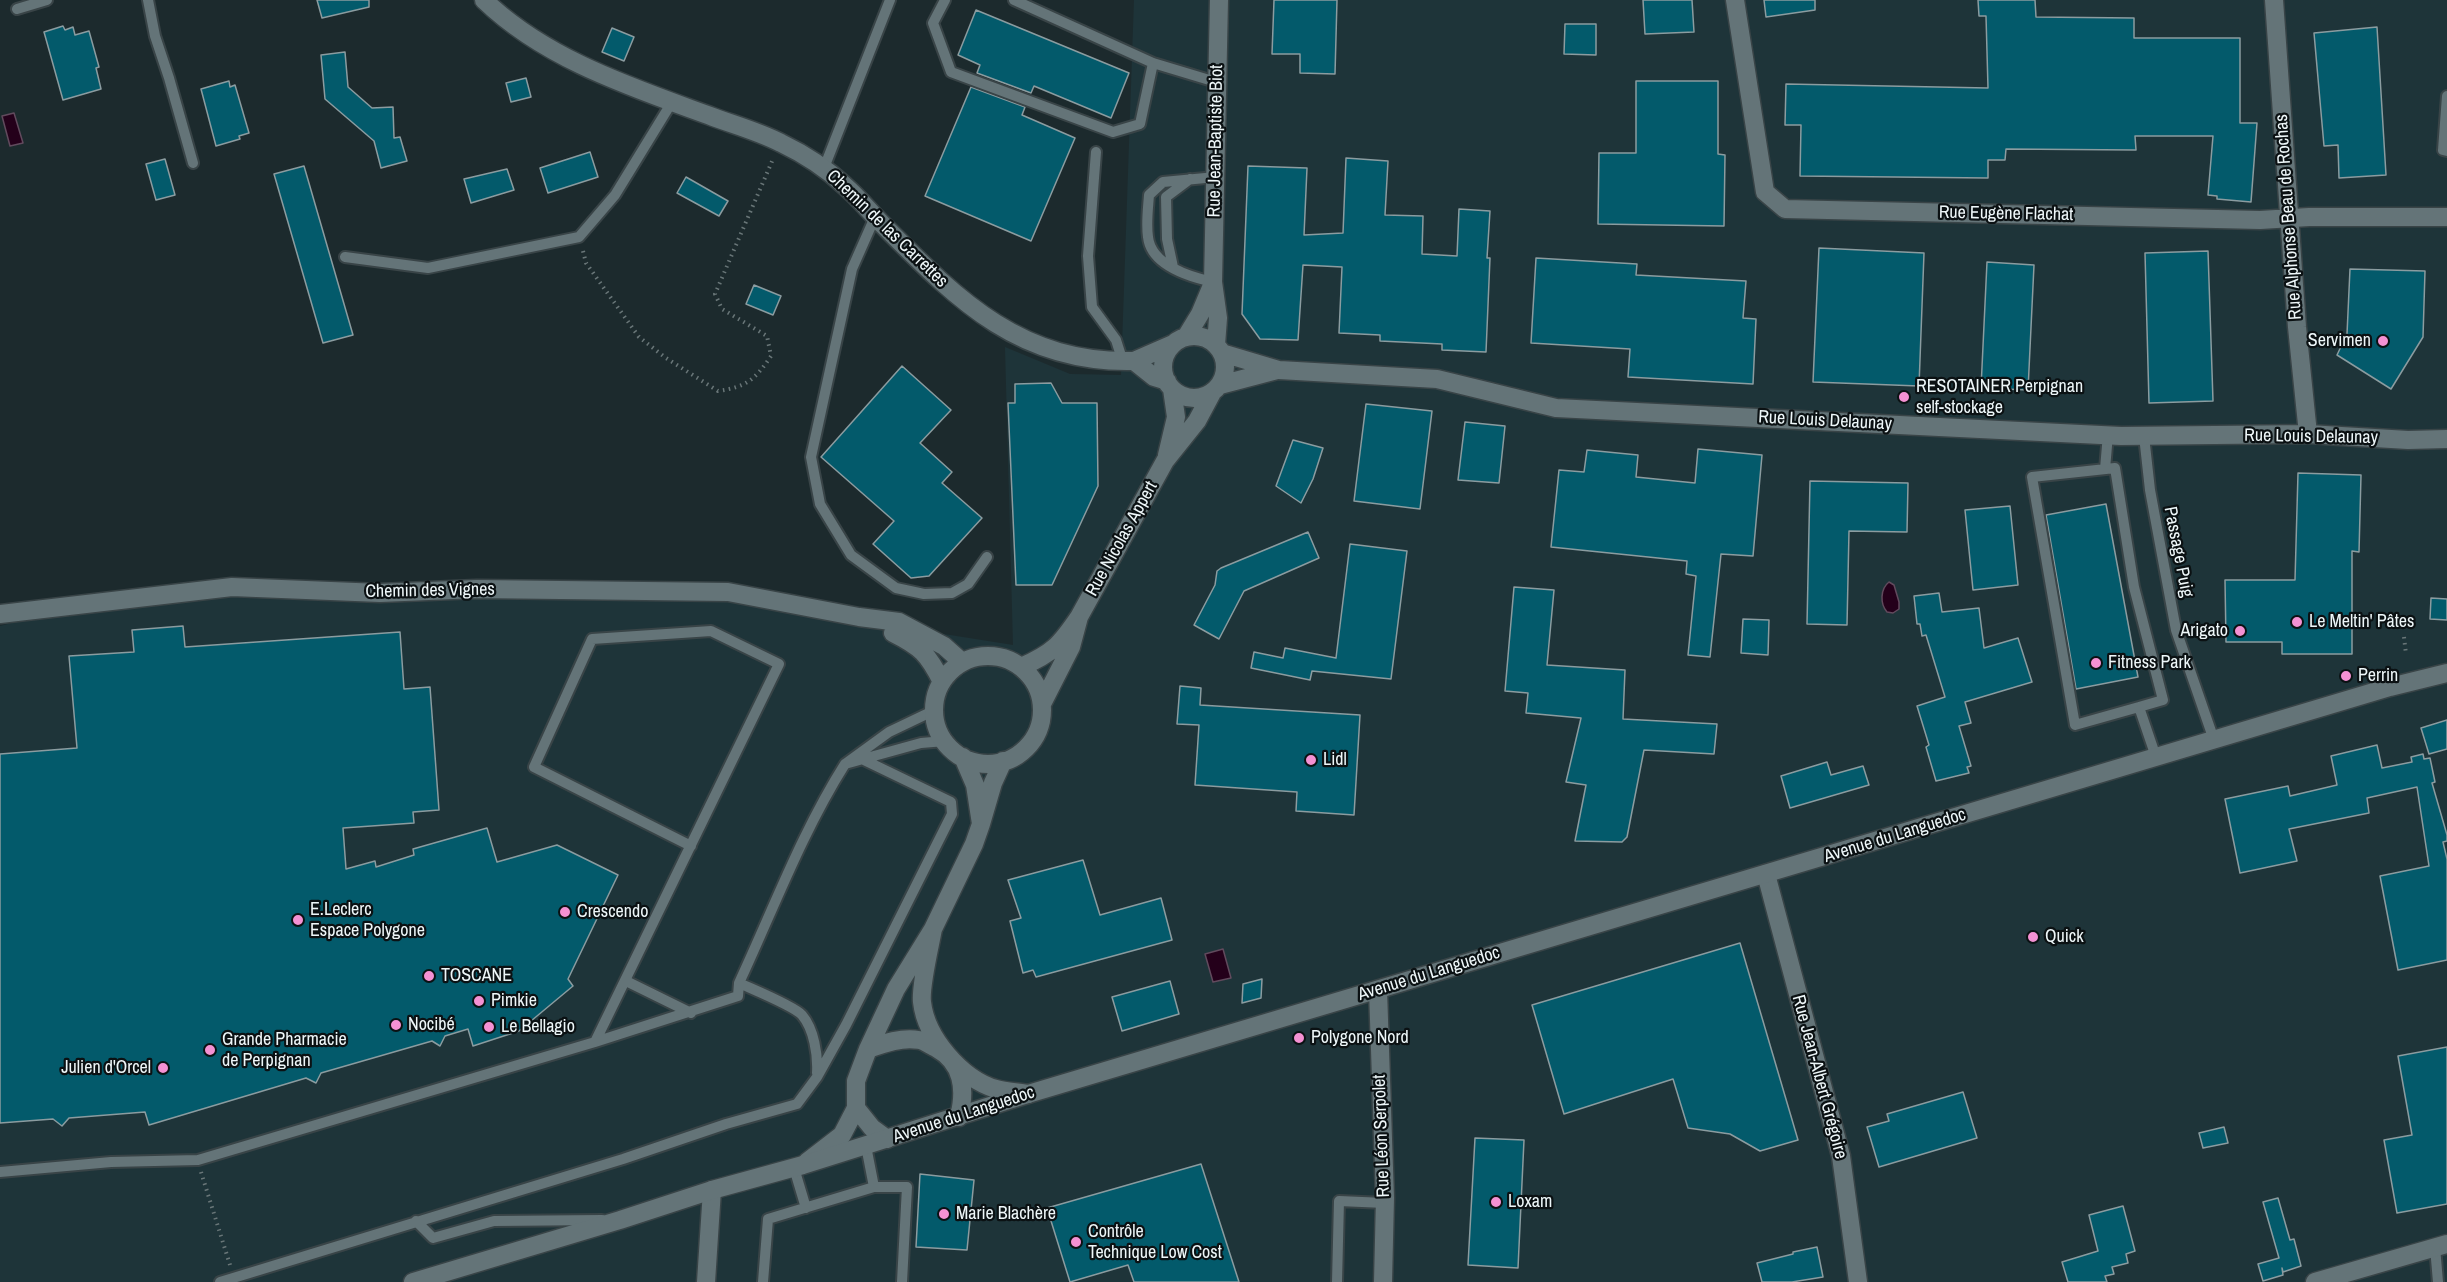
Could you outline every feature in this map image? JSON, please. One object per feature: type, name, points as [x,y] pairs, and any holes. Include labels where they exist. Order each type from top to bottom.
[{"type":"street","name":"Chemin de las Carrettes","points":[[484,0],[505,20],[553,51],[672,102],[780,142],[824,168],[846,186],[947,287],[995,325],[1040,348],[1078,358],[1128,361],[1179,340]]},
{"type":"street","name":"Rue Jean-Baptiste Biot","points":[[1219,0],[1213,282],[1219,349]]},
{"type":"street","name":"Rue Eugène Flachat","points":[[1735,0],[1765,192],[1785,209],[2289,220],[2309,217],[2447,217]]},
{"type":"street","name":"Rue Alphonse Beau de Rochas","points":[[2274,0],[2289,220],[2308,434]]},
{"type":"street","name":"Rue Jean-Baptiste Biot","points":[[1179,340],[1200,314],[1213,282]]},
{"type":"street","points":[[1203,337],[1219,349],[1225,367],[1216,388],[1197,398],[1188,397],[1170,385],[1164,371],[1164,361],[1179,340],[1203,337]]},
{"type":"street","name":"Rue Louis Delaunay","points":[[1219,349],[1279,370],[1437,379],[1556,408],[2144,436],[2308,434],[2408,446],[2447,439]]},
{"type":"street","name":"Chemin de las Carrettes","points":[[1128,361],[1170,385]]},
{"type":"street","name":"Rue Louis Delaunay","points":[[1216,388],[1279,370]]},
{"type":"street","name":"Rue Nicolas Appert","points":[[1165,461],[1176,417],[1170,385]]},
{"type":"street","name":"Rue Nicolas Appert","points":[[1021,667],[1045,657],[1063,642],[1165,461],[1197,421],[1216,388]]},
{"type":"street","name":"Chemin des Vignes","points":[[0,614],[232,587],[380,593],[477,589],[728,592],[859,617],[899,622],[944,646],[962,662]]},
{"type":"street","name":"Chemin des Vignes","points":[[859,617],[914,644],[930,659],[942,682]]},
{"type":"street","name":"Rue Nicolas Appert","points":[[1042,704],[1071,647],[1079,617]]},
{"type":"street","points":[[982,656],[1003,658],[1021,667],[1036,684],[1042,704],[1041,725],[1031,744],[1015,757],[995,764],[974,762],[955,752],[941,736],[934,710],[936,695],[942,682],[962,662],[982,656]]},
{"type":"street","name":"Avenue du Languedoc","points":[[413,1282],[712,1190],[866,1146],[1028,1094],[2390,687],[2447,673]]},
{"type":"street","points":[[963,757],[975,784],[981,824]]},
{"type":"street","points":[[799,1166],[842,1135],[856,1108],[856,1081],[868,1049],[896,989],[933,929],[974,844],[993,783],[1003,761]]},
{"type":"street","name":"Rue Jean-Albert Grégoire","points":[[1766,874],[1841,1156],[1858,1282]]},
{"type":"street","points":[[933,929],[922,1001],[929,1029],[961,1077],[964,1098],[959,1117]]},
{"type":"street","name":"Rue Léon Serpolet","points":[[1378,990],[1385,1203],[1383,1282]]},
{"type":"street","points":[[868,1049],[892,1041],[921,1040],[949,1056],[970,1076],[996,1089],[1028,1094]]},
{"type":"street","points":[[856,1108],[872,1128],[887,1139]]},
{"type":"street","points":[[706,1282],[712,1190]]},
{"type":"street","points":[[2315,1282],[2441,1245]]},
{"type":"lane","points":[[17,9],[47,0]]},
{"type":"lane","points":[[148,0],[155,36],[193,164]]},
{"type":"lane","points":[[824,168],[890,0]]},
{"type":"lane","points":[[945,0],[933,23],[951,72],[1113,132],[1140,124],[1153,63]]},
{"type":"lane","points":[[1014,0],[1153,63],[1216,82]]},
{"type":"lane","points":[[2447,96],[2443,150],[2447,151]]},
{"type":"lane","points":[[345,257],[428,268],[579,237],[615,195],[672,102]]},
{"type":"lane","points":[[1096,152],[1088,256],[1092,307],[1128,361]]},
{"type":"lane","points":[[1213,282],[1193,278],[1159,260],[1148,240],[1149,195],[1163,182],[1216,177]]},
{"type":"lane","points":[[1173,267],[1167,239],[1166,197],[1190,179]]},
{"type":"lane","points":[[875,217],[852,269],[811,457],[820,504],[851,555],[896,588],[924,594],[952,593],[968,584],[987,557]]},
{"type":"lane","points":[[2105,470],[2108,434]]},
{"type":"lane","name":"Passage Puig","points":[[2144,436],[2150,490],[2176,630],[2214,740]]},
{"type":"lane","points":[[2115,468],[2134,587],[2163,700],[2139,707],[2075,725],[2032,477],[2115,468]]},
{"type":"lane","points":[[595,1042],[626,981],[779,664],[711,631],[592,639],[534,767],[691,846]]},
{"type":"lane","points":[[2139,707],[2156,757]]},
{"type":"lane","points":[[0,1172],[111,1162],[198,1160],[691,1013],[738,996],[739,983],[817,813],[845,764],[889,732],[934,710]]},
{"type":"lane","points":[[845,764],[921,743],[945,741]]},
{"type":"lane","points":[[220,1282],[797,1104],[817,1077],[846,1024],[952,814],[951,802],[864,760]]},
{"type":"lane","points":[[626,981],[691,1013]]},
{"type":"lane","points":[[739,983],[801,1014],[814,1042],[818,1059],[817,1077]]},
{"type":"lane","points":[[866,1146],[874,1187]]},
{"type":"lane","points":[[799,1166],[806,1208]]},
{"type":"lane","points":[[763,1282],[768,1219],[874,1187],[907,1187],[902,1282]]},
{"type":"lane","points":[[1337,1282],[1339,1201],[1385,1203]]},
{"type":"lane","points":[[416,1221],[434,1238],[494,1221],[620,1220]]},
{"type":"lane","points":[[2438,1282],[2441,1245]]},
{"type":"path","points":[[579,237],[586,263],[639,337],[666,358],[718,391],[741,387],[762,368],[771,356],[767,336],[722,309],[715,294],[780,142]]},
{"type":"path","points":[[2404,637],[2406,654]]},
{"type":"path","points":[[198,1160],[234,1278]]},
{"type":"shaded area","points":[[1134,0],[2447,0],[2447,1282],[0,1282],[0,626],[57,611],[277,589],[711,597],[1013,645],[1005,347],[1070,374],[1121,375]]},
{"type":"shaded area","points":[[14,113],[23,143],[10,146],[2,116]]},
{"type":"shaded area","points":[[1889,582],[1894,585],[1899,602],[1899,609],[1893,613],[1887,612],[1882,601],[1884,589]]},
{"type":"shaded area","points":[[1223,949],[1231,978],[1213,982],[1205,954]]},
{"type":"building","points":[[317,0],[369,0],[369,7],[322,18]]},
{"type":"building","points":[[1274,0],[1337,0],[1335,74],[1300,73],[1300,54],[1272,54]]},
{"type":"building","points":[[1643,0],[1692,0],[1694,32],[1645,34]]},
{"type":"building","points":[[1764,0],[1815,0],[1815,10],[1766,17]]},
{"type":"building","points":[[1978,0],[2035,0],[2036,17],[2134,18],[2134,38],[2240,38],[2240,123],[2257,123],[2251,202],[2217,199],[2217,196],[2208,195],[2213,136],[2135,136],[2136,150],[2006,149],[2005,160],[1988,160],[1988,178],[1800,176],[1801,125],[1785,125],[1786,84],[1988,88],[1986,16],[1979,16]]},
{"type":"building","points":[[976,10],[1129,73],[1111,118],[1034,86],[1031,93],[977,73],[980,65],[958,55]]},
{"type":"building","points":[[1565,24],[1596,24],[1596,55],[1564,54]]},
{"type":"building","points":[[63,26],[65,30],[73,27],[75,35],[89,31],[99,67],[96,68],[101,89],[63,100],[44,32]]},
{"type":"building","points":[[2377,27],[2386,175],[2339,178],[2338,145],[2324,146],[2314,33]]},
{"type":"building","points":[[612,28],[634,37],[624,61],[602,52]]},
{"type":"building","points":[[345,52],[348,87],[372,108],[393,107],[394,138],[400,137],[407,161],[381,168],[374,141],[325,99],[321,55]]},
{"type":"building","points":[[526,78],[531,97],[511,102],[506,83]]},
{"type":"building","points":[[229,81],[230,87],[235,85],[249,133],[239,136],[240,139],[216,146],[201,89]]},
{"type":"building","points":[[1636,81],[1718,81],[1718,154],[1725,155],[1724,226],[1598,224],[1599,153],[1636,153]]},
{"type":"building","points":[[971,87],[1025,107],[1022,115],[1075,138],[1031,241],[925,196]]},
{"type":"building","points":[[590,152],[598,177],[548,193],[540,168]]},
{"type":"building","points":[[1346,158],[1388,161],[1385,215],[1423,216],[1422,254],[1457,256],[1459,209],[1490,211],[1486,352],[1442,350],[1442,344],[1380,341],[1380,335],[1339,333],[1342,267],[1303,265],[1298,340],[1260,339],[1242,314],[1248,166],[1307,168],[1304,235],[1343,233]]},
{"type":"building","points":[[165,159],[175,195],[156,200],[146,164]]},
{"type":"building","points":[[304,166],[353,335],[323,343],[274,174]]},
{"type":"building","points":[[507,169],[514,190],[471,203],[464,179]]},
{"type":"building","points":[[686,177],[728,201],[719,216],[677,193]]},
{"type":"building","points":[[1819,248],[1924,253],[1919,386],[1813,382]]},
{"type":"building","points":[[2208,251],[2213,401],[2149,403],[2145,253]]},
{"type":"building","points":[[1536,258],[1637,264],[1636,275],[1746,281],[1743,318],[1756,319],[1753,384],[1628,377],[1630,349],[1531,343]]},
{"type":"building","points":[[1987,262],[2034,265],[2028,390],[1981,388]]},
{"type":"building","points":[[2350,269],[2425,271],[2423,337],[2391,389],[2337,355],[2347,334]]},
{"type":"building","points":[[754,285],[781,296],[773,315],[746,304]]},
{"type":"building","points":[[902,366],[951,410],[920,443],[952,472],[942,483],[982,518],[929,576],[911,578],[873,544],[894,521],[821,457]]},
{"type":"building","points":[[1051,383],[1062,403],[1097,403],[1098,486],[1052,585],[1016,585],[1008,403],[1015,403],[1015,384]]},
{"type":"building","points":[[1366,404],[1432,411],[1420,509],[1354,501]]},
{"type":"building","points":[[1465,422],[1505,426],[1499,483],[1458,480]]},
{"type":"building","points":[[1293,440],[1323,448],[1313,479],[1301,503],[1276,486]]},
{"type":"building","points":[[1698,449],[1762,455],[1753,556],[1721,554],[1710,657],[1688,655],[1696,576],[1686,574],[1687,561],[1551,547],[1559,470],[1584,472],[1587,450],[1638,455],[1636,477],[1695,483]]},
{"type":"building","points":[[2298,473],[2361,475],[2359,552],[2352,551],[2352,654],[2282,654],[2282,642],[2226,642],[2225,580],[2295,580]]},
{"type":"building","points":[[1810,481],[1908,483],[1907,532],[1849,531],[1847,625],[1807,624]]},
{"type":"building","points":[[2106,504],[2138,677],[2076,689],[2046,515]]},
{"type":"building","points":[[2010,506],[2018,585],[1973,590],[1965,510]]},
{"type":"building","points":[[1308,532],[1319,558],[1244,591],[1219,639],[1194,625],[1215,585],[1217,571]]},
{"type":"building","points":[[1350,544],[1407,551],[1391,679],[1312,671],[1310,680],[1251,668],[1254,652],[1283,658],[1285,648],[1336,658]]},
{"type":"building","points":[[1514,587],[1554,590],[1547,665],[1625,670],[1623,719],[1717,724],[1714,754],[1644,750],[1627,837],[1622,842],[1575,841],[1586,785],[1566,782],[1581,718],[1526,713],[1528,693],[1505,691]]},
{"type":"building","points":[[1939,593],[1942,612],[1979,608],[1984,648],[2018,638],[2032,682],[1965,702],[1971,723],[1959,726],[1971,766],[1967,767],[1969,773],[1936,781],[1926,747],[1929,745],[1917,706],[1945,697],[1926,635],[1922,636],[1920,624],[1917,624],[1914,596]]},
{"type":"building","points":[[2431,598],[2447,599],[2447,620],[2430,619]]},
{"type":"building","points":[[1743,619],[1769,620],[1768,655],[1741,653]]},
{"type":"building","name":"E.Leclerc Espace Polygone","points":[[183,626],[185,647],[400,632],[404,689],[430,687],[439,810],[413,812],[414,823],[343,828],[346,869],[375,861],[376,867],[414,855],[413,849],[487,828],[497,862],[557,845],[618,875],[568,979],[573,986],[519,1031],[473,1046],[468,1029],[445,1036],[440,1046],[432,1041],[321,1073],[316,1083],[306,1078],[149,1125],[145,1112],[69,1118],[62,1126],[53,1119],[0,1123],[0,754],[77,748],[69,656],[134,652],[132,630]]},
{"type":"building","points":[[1180,686],[1201,688],[1200,705],[1360,715],[1354,815],[1296,811],[1297,792],[1195,785],[1199,725],[1177,724]]},
{"type":"building","points":[[2447,720],[2447,749],[2429,754],[2421,728]]},
{"type":"building","points":[[2377,745],[2382,768],[2412,762],[2411,757],[2423,754],[2424,759],[2430,758],[2435,782],[2432,783],[2447,835],[2447,841],[2443,842],[2447,859],[2447,960],[2398,970],[2380,876],[2429,866],[2417,787],[2367,798],[2369,813],[2289,829],[2297,861],[2240,873],[2225,799],[2288,786],[2290,796],[2337,785],[2331,756]]},
{"type":"building","points":[[1827,762],[1831,775],[1863,766],[1869,785],[1790,808],[1781,776]]},
{"type":"building","points":[[1083,860],[1100,915],[1161,898],[1172,940],[1036,977],[1033,970],[1023,973],[1010,921],[1021,918],[1008,880]]},
{"type":"building","points":[[1740,943],[1798,1140],[1760,1151],[1730,1134],[1688,1128],[1673,1079],[1564,1114],[1532,1005]]},
{"type":"building","points":[[1262,979],[1261,998],[1242,1003],[1243,984]]},
{"type":"building","points":[[1170,981],[1179,1014],[1122,1031],[1112,997]]},
{"type":"building","points":[[2447,1047],[2447,1204],[2397,1213],[2384,1140],[2412,1135],[2398,1056]]},
{"type":"building","points":[[1963,1092],[1977,1138],[1879,1167],[1867,1127],[1889,1121],[1887,1114]]},
{"type":"building","points":[[2224,1127],[2228,1143],[2203,1148],[2199,1133]]},
{"type":"building","name":"Loxam","points":[[1475,1138],[1524,1140],[1518,1268],[1468,1265]]},
{"type":"building","points":[[1201,1164],[1239,1282],[1134,1282],[1128,1265],[1070,1282],[1047,1208]]},
{"type":"building","name":"Marie Blachère","points":[[920,1174],[974,1180],[967,1250],[916,1247]]},
{"type":"building","points":[[2278,1198],[2290,1240],[2294,1239],[2301,1266],[2283,1272],[2282,1268],[2283,1275],[2263,1281],[2258,1264],[2279,1258],[2263,1202]]},
{"type":"building","points":[[2123,1206],[2135,1251],[2126,1254],[2128,1263],[2112,1267],[2114,1274],[2105,1276],[2107,1282],[2068,1282],[2062,1262],[2098,1251],[2089,1215]]},
{"type":"building","points":[[1817,1247],[1823,1277],[1792,1282],[1762,1282],[1757,1263]]},
{"type":"place","name":"Servimen","points":[[2383,341]]},
{"type":"place","name":"RESOTAINER Perpignan self-stockage","points":[[1904,397]]},
{"type":"place","name":"Le Meltin' Pâtes","points":[[2297,622]]},
{"type":"place","name":"Arigato","points":[[2240,631]]},
{"type":"place","name":"Fitness Park","points":[[2096,663]]},
{"type":"place","name":"Perrin","points":[[2346,676]]},
{"type":"place","name":"Lidl","points":[[1311,760]]},
{"type":"place","name":"Crescendo","points":[[565,912]]},
{"type":"place","name":"E.Leclerc Espace Polygone","points":[[298,920]]},
{"type":"place","name":"Quick","points":[[2033,937]]},
{"type":"place","name":"TOSCANE","points":[[429,976]]},
{"type":"place","name":"Pimkie","points":[[479,1001]]},
{"type":"place","name":"Nocibé","points":[[396,1025]]},
{"type":"place","name":"Le Bellagio","points":[[489,1027]]},
{"type":"place","name":"Polygone Nord","points":[[1299,1038]]},
{"type":"place","name":"Grande Pharmacie de Perpignan","points":[[210,1050]]},
{"type":"place","name":"Julien d'Orcel","points":[[163,1068]]},
{"type":"place","name":"Loxam","points":[[1496,1202]]},
{"type":"place","name":"Marie Blachère","points":[[944,1214]]},
{"type":"place","name":"Contrôle Technique Low Cost","points":[[1076,1242]]}]
